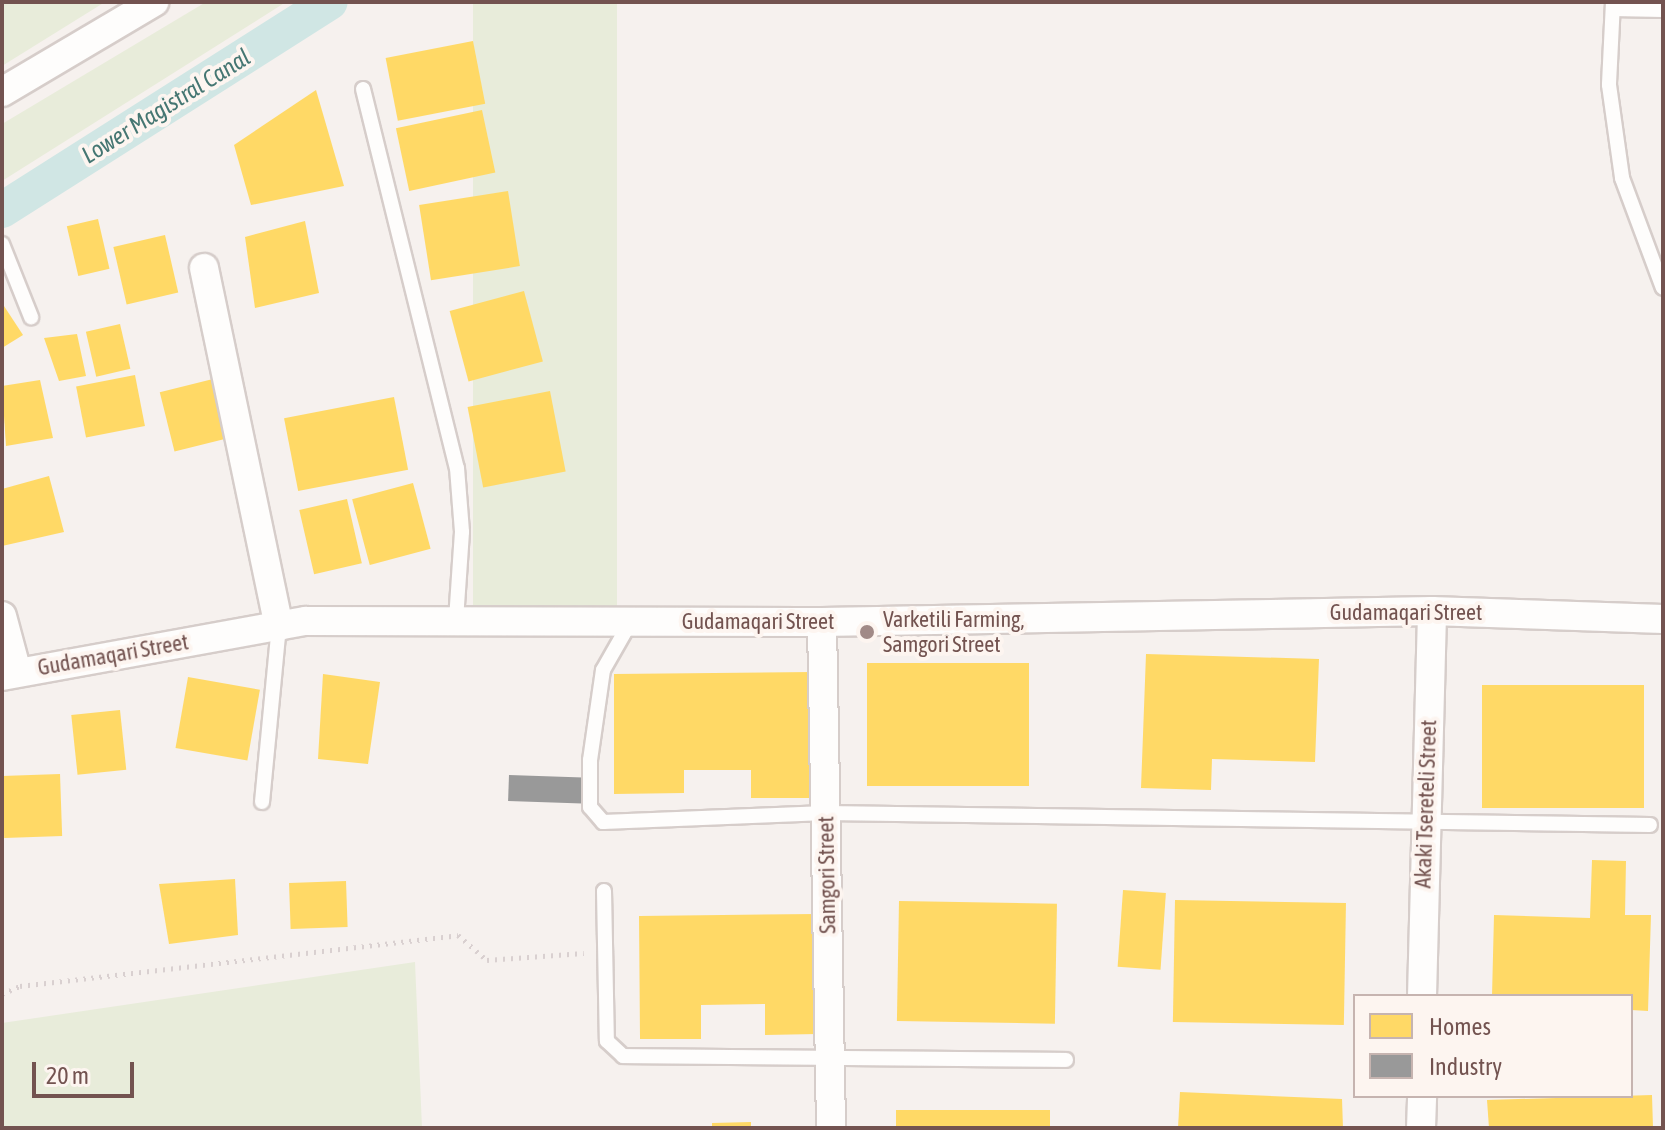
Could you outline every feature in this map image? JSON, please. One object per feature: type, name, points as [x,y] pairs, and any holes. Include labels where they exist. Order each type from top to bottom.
[{"type":"street","points":[[2,92],[136,7]]},
{"type":"street","points":[[204,268],[279,626]]},
{"type":"street","name":"Gudamaqari Street","points":[[9,674],[306,621],[822,622],[1432,611],[1663,619]]},
{"type":"street","name":"Akaki Tsereteli Street","points":[[1422,994],[1424,818],[1432,611]]},
{"type":"street","points":[[2,616],[9,674]]},
{"type":"street","name":"Samgori Street","points":[[822,622],[831,1128]]},
{"type":"street","points":[[1421,1128],[1422,1098]]},
{"type":"lane","points":[[1663,10],[1613,6],[1609,85],[1622,178],[1663,288]]},
{"type":"lane","points":[[363,89],[457,468],[462,532],[456,620]]},
{"type":"lane","points":[[4,248],[31,317]]},
{"type":"lane","points":[[631,621],[603,670],[590,760],[594,815],[603,822],[826,813],[1424,818],[1650,825]]},
{"type":"lane","points":[[262,802],[279,626]]},
{"type":"lane","points":[[604,891],[607,1041],[623,1056],[1066,1060]]},
{"type":"path","points":[[2,994],[20,986],[458,935],[487,960],[605,952]]},
{"type":"green space","points":[[2,2],[105,2],[2,66]]},
{"type":"green space","points":[[206,2],[286,2],[2,181],[2,124]]},
{"type":"green space","points":[[473,2],[617,2],[617,619],[473,619]]},
{"type":"green space","points":[[415,962],[422,1128],[2,1128],[2,1023]]},
{"type":"building: Homes","points":[[473,41],[485,104],[398,121],[386,58]]},
{"type":"building: Homes","points":[[316,90],[344,186],[251,205],[234,145]]},
{"type":"building: Homes","points":[[482,110],[495,173],[409,191],[396,128]]},
{"type":"building: Homes","points":[[508,191],[520,266],[431,280],[419,205]]},
{"type":"building: Homes","points":[[98,219],[109,269],[78,276],[67,226]]},
{"type":"building: Homes","points":[[305,221],[319,293],[255,308],[245,237]]},
{"type":"building: Homes","points":[[165,235],[178,292],[127,304],[113,247]]},
{"type":"building: Homes","points":[[524,291],[543,362],[469,381],[450,311]]},
{"type":"building: Homes","points":[[2,303],[23,335],[2,348]]},
{"type":"building: Homes","points":[[120,324],[130,369],[96,377],[86,332]]},
{"type":"building: Homes","points":[[77,334],[86,376],[59,381],[44,338]]},
{"type":"building: Homes","points":[[135,375],[145,426],[86,437],[76,386]]},
{"type":"building: Homes","points":[[217,378],[232,437],[175,451],[160,392]]},
{"type":"building: Homes","points":[[40,380],[53,438],[6,446],[2,386]]},
{"type":"building: Homes","points":[[550,391],[566,471],[483,488],[468,407]]},
{"type":"building: Homes","points":[[394,397],[408,470],[298,491],[284,418]]},
{"type":"building: Homes","points":[[49,476],[64,532],[2,546],[2,489]]},
{"type":"building: Homes","points":[[413,483],[431,549],[370,565],[352,499]]},
{"type":"building: Homes","points":[[347,499],[362,563],[314,574],[299,510]]},
{"type":"building: Homes","points":[[1146,654],[1319,659],[1315,762],[1212,759],[1211,790],[1141,788]]},
{"type":"building: Homes","points":[[867,663],[1029,663],[1029,786],[867,786]]},
{"type":"building: Homes","points":[[813,672],[813,798],[751,798],[751,770],[684,770],[684,793],[614,794],[614,674]]},
{"type":"building: Homes","points":[[323,674],[380,682],[368,764],[318,759]]},
{"type":"building: Homes","points":[[188,677],[260,690],[247,761],[175,748]]},
{"type":"building: Homes","points":[[1482,685],[1644,685],[1644,808],[1482,808]]},
{"type":"building: Homes","points":[[120,710],[126,770],[78,775],[71,715]]},
{"type":"building: Homes","points":[[60,774],[62,836],[4,838],[2,776]]},
{"type":"building: Homes","points":[[1592,860],[1626,861],[1625,915],[1651,915],[1648,1011],[1633,1010],[1633,994],[1492,994],[1494,915],[1590,918]]},
{"type":"building: Homes","points":[[235,879],[238,935],[169,944],[159,884]]},
{"type":"building: Homes","points":[[346,881],[348,927],[291,929],[289,883]]},
{"type":"building: Homes","points":[[1123,890],[1166,893],[1161,970],[1118,967]]},
{"type":"building: Homes","points":[[1175,900],[1346,903],[1344,1025],[1173,1022]]},
{"type":"building: Homes","points":[[899,901],[1057,904],[1055,1024],[897,1021]]},
{"type":"building: Homes","points":[[816,914],[817,1034],[765,1035],[765,1004],[701,1005],[701,1039],[640,1039],[639,916]]},
{"type":"building: Homes","points":[[1180,1092],[1342,1099],[1343,1128],[1178,1128]]},
{"type":"building: Homes","points":[[1652,1095],[1653,1128],[1489,1128],[1487,1100],[1633,1098]]},
{"type":"building: Homes","points":[[896,1110],[1050,1110],[1050,1128],[896,1128]]},
{"type":"building: Homes","points":[[751,1122],[751,1128],[712,1128],[712,1123]]},
{"type":"building: Industry","points":[[509,775],[583,778],[582,804],[508,801]]},
{"type":"waterway","name":"Lower Magistral Canal","points":[[2,210],[330,2]]},
{"type":"place","name":"Varketili Farming, Samgori Street","points":[[867,632]]}]
